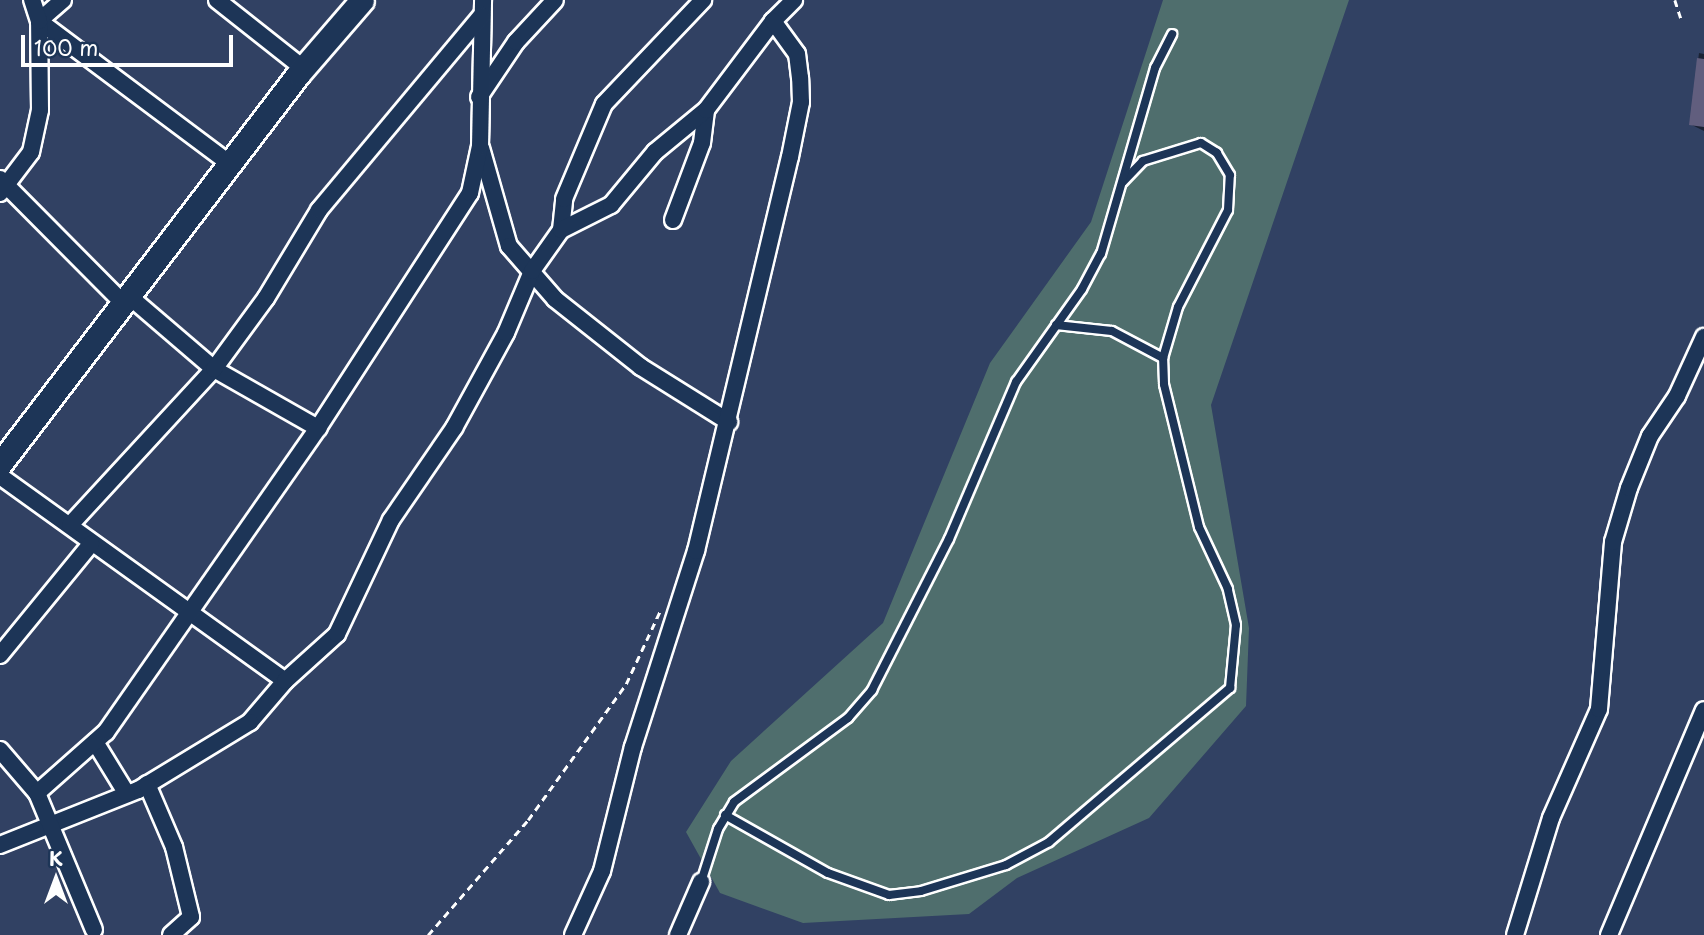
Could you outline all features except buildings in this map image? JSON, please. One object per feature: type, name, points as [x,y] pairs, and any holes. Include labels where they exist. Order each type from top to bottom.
[{"type":"street","points":[[32,0],[39,21],[40,110],[31,152],[3,187],[127,300],[214,369],[317,429]]},
{"type":"street","points":[[39,21],[63,0]]},
{"type":"street","points":[[217,0],[303,68]]},
{"type":"street","points":[[0,464],[303,68],[362,0]]},
{"type":"street","points":[[479,97],[516,42],[555,0]]},
{"type":"street","points":[[561,230],[564,199],[604,104],[703,0]]},
{"type":"street","points":[[0,845],[127,794],[250,722],[285,681],[337,634],[352,610],[391,520],[454,429],[506,333],[532,271],[561,230],[611,205],[655,152],[706,110],[773,21],[794,0]]},
{"type":"street","points":[[37,793],[95,742],[189,613],[317,429],[470,192],[480,146],[483,7]]},
{"type":"street","points":[[70,524],[214,369],[266,298],[319,211],[483,7]]},
{"type":"street","points":[[39,21],[230,164]]},
{"type":"street","points":[[573,935],[602,871],[633,747],[696,551],[729,422],[801,102],[797,54],[773,21]]},
{"type":"street","points":[[673,220],[702,143],[706,110]]},
{"type":"street","points":[[480,146],[509,246],[555,299],[641,367],[729,422]]},
{"type":"street","points":[[1515,935],[1551,818],[1599,709],[1614,542],[1629,488],[1650,436],[1677,396],[1704,337]]},
{"type":"street","points":[[0,476],[285,681]]},
{"type":"street","points":[[0,655],[92,544]]},
{"type":"street","points":[[1609,935],[1704,710]]},
{"type":"street","points":[[95,742],[127,794]]},
{"type":"street","points":[[0,750],[37,793],[94,930]]},
{"type":"street","points":[[147,784],[174,847],[191,917],[171,935]]},
{"type":"street","points":[[678,935],[701,882]]},
{"type":"lane","points":[[701,882],[734,802],[848,718],[872,690],[949,539],[1000,413],[1101,254],[1155,68],[1172,34]]},
{"type":"lane","points":[[726,816],[828,873],[889,895],[921,891],[1006,865],[1049,842],[1230,688],[1236,625],[1228,589],[1199,527],[1164,384],[1163,358],[1178,307],[1228,210],[1230,175],[1217,153],[1201,143],[1143,161],[1123,182]]},
{"type":"lane","points":[[1056,325],[1112,331],[1163,358]]},
{"type":"path","points":[[1675,0],[1681,18]]},
{"type":"path","points":[[428,935],[528,820],[626,684],[665,598]]},
{"type":"green space","points":[[1163,0],[1349,0],[1211,405],[1249,628],[1246,706],[1149,818],[1017,878],[969,914],[803,923],[720,893],[686,832],[731,761],[883,623],[990,363],[1091,222]]}]
